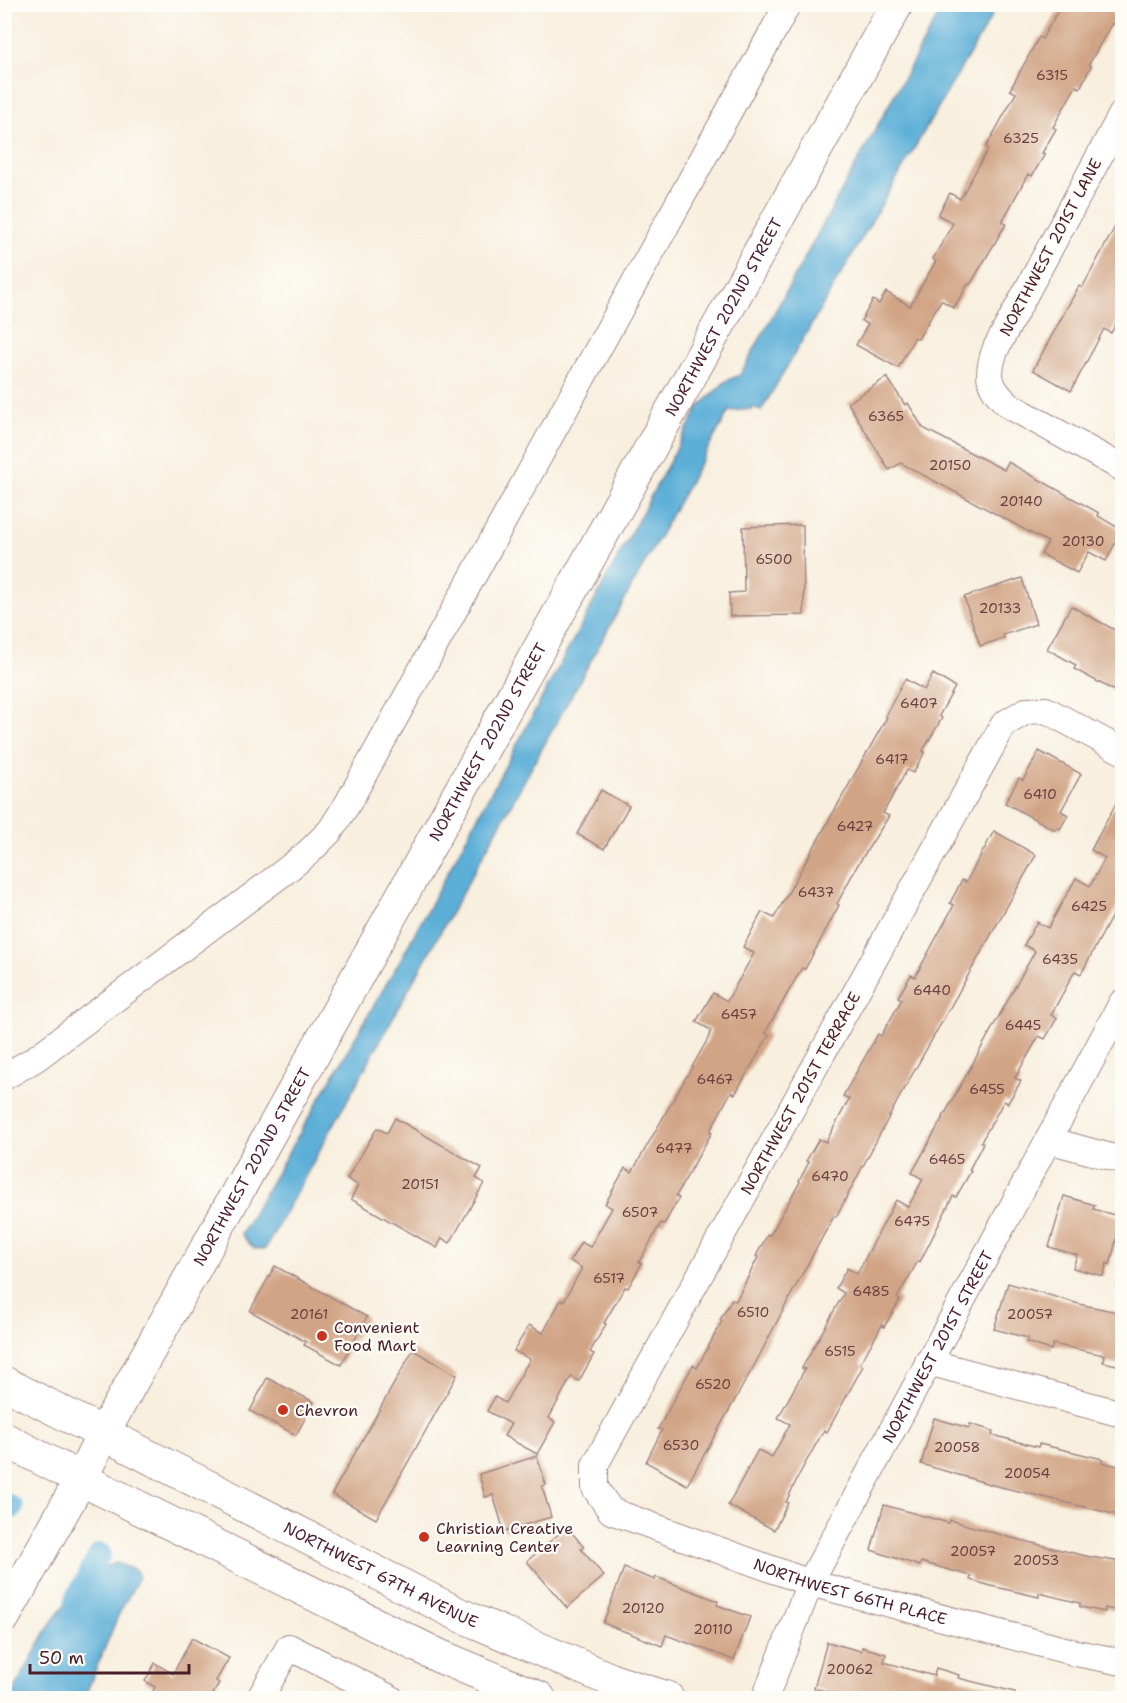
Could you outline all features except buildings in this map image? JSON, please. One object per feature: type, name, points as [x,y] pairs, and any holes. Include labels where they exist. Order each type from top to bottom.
[{"type":"main road","name":"NORTHWEST 67TH AVENUE","points":[[4,1383],[458,1614],[616,1682],[667,1698]]},
{"type":"main road","points":[[4,1439],[428,1651],[538,1698]]},
{"type":"street","points":[[4,1077],[35,1059],[276,878],[309,852],[330,831],[348,803],[788,4]]},
{"type":"street","name":"NORTHWEST 202ND STREET","points":[[4,1617],[81,1479],[103,1434],[897,4]]},
{"type":"street","name":"NORTHWEST 201ST LANE","points":[[1122,114],[996,348],[989,366],[991,383],[997,395],[1010,405],[1122,468]]},
{"type":"street","name":"NORTHWEST 201ST TERRACE","points":[[595,1488],[595,1465],[1004,724],[1026,711],[1047,710],[1122,751]]},
{"type":"street","name":"NORTHWEST 201ST STREET","points":[[765,1698],[810,1583],[1122,1003]]},
{"type":"street","points":[[1048,1140],[1122,1160]]},
{"type":"street","points":[[928,1362],[1122,1414]]},
{"type":"street","name":"NORTHWEST 66TH PLACE","points":[[595,1488],[610,1511],[810,1583],[1076,1653],[1122,1662]]},
{"type":"street","points":[[260,1698],[289,1647],[390,1698]]},
{"type":"water","points":[[944,5],[998,5],[761,411],[753,406],[753,409],[729,411],[265,1249],[254,1249],[241,1234],[402,957],[699,407],[726,381],[740,375]]},
{"type":"water","points":[[116,1563],[136,1570],[139,1577],[118,1616],[84,1698],[10,1698],[49,1626],[88,1573]]},
{"type":"waterway","points":[[4,1503],[13,1508]]},
{"type":"waterway","points":[[75,1600],[100,1554]]},
{"type":"place","name":"Convenient Food Mart","points":[[322,1336]]},
{"type":"place","name":"Chevron","points":[[283,1410]]},
{"type":"place","name":"Christian Creative Learning Center","points":[[424,1537]]}]
